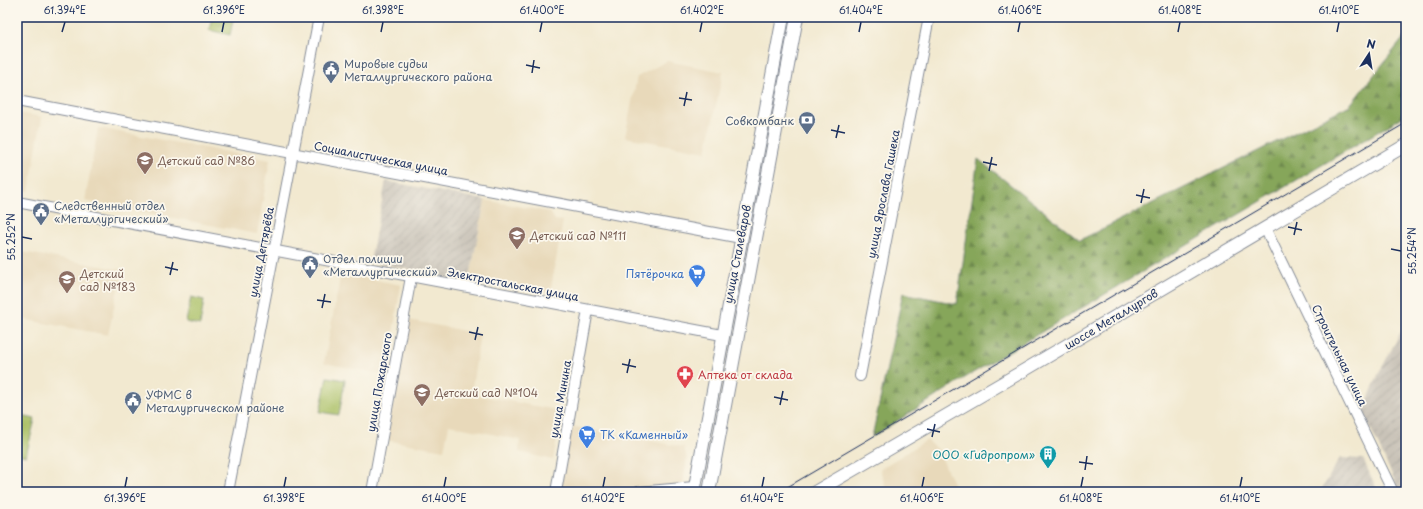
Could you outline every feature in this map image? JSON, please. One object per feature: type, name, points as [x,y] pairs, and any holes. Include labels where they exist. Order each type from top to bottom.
[{"type":"main road","points":[[781,17],[797,19]]},
{"type":"main road","name":"улица Сталеваров","points":[[694,490],[781,17]]},
{"type":"main road","name":"улица Сталеваров","points":[[709,491],[797,19]]},
{"type":"main road","name":"шоссе Металлургов","points":[[815,492],[1024,371],[1406,145]]},
{"type":"main road","points":[[722,335],[738,338]]},
{"type":"main road","points":[[694,490],[709,491]]},
{"type":"street","name":"улица Дегтярёва","points":[[228,492],[319,17]]},
{"type":"street","name":"улица Ярослава Гашека","points":[[860,376],[929,17]]},
{"type":"street","name":"Социалистическая улица","points":[[17,101],[741,238]]},
{"type":"street","name":"Электростальская улица","points":[[17,202],[722,335]]},
{"type":"street","name":"Строительная улица","points":[[1264,228],[1393,492]]},
{"type":"street","name":"улица Пожарского","points":[[372,492],[411,277]]},
{"type":"street","name":"улица Минина","points":[[556,492],[588,310]]},
{"type":"street","points":[[638,492],[694,490]]},
{"type":"shaded area","points":[[667,61],[723,72],[706,152],[625,137],[637,77]]},
{"type":"shaded area","points":[[17,113],[42,117],[29,191],[17,189]]},
{"type":"shaded area","name":"Детский сад №86","points":[[98,128],[270,160],[257,234],[85,201]]},
{"type":"shaded area","points":[[386,181],[485,200],[469,281],[370,262]]},
{"type":"shaded area","name":"Детский сад №111","points":[[485,200],[550,212],[555,220],[563,221],[550,293],[470,278]]},
{"type":"shaded area","name":"Детский сад №183","points":[[17,251],[122,270],[108,335],[17,318]]},
{"type":"shaded area","points":[[341,273],[401,285],[386,375],[324,363]]},
{"type":"shaded area","points":[[409,320],[480,334],[471,394],[562,411],[553,460],[519,452],[520,440],[449,425],[444,450],[386,440]]},
{"type":"shaded area","points":[[1406,322],[1406,492],[1400,492],[1363,412],[1378,375]]},
{"type":"shaded area","points":[[570,426],[684,447],[687,459],[682,492],[559,492]]},
{"type":"shaded area","points":[[927,440],[938,450],[957,492],[887,492],[880,469]]},
{"type":"shaded area","points":[[1340,458],[1363,459],[1378,492],[1320,492]]},
{"type":"green space","points":[[212,17],[233,20],[230,35],[209,30]]},
{"type":"green space","points":[[1406,35],[1406,115],[971,374],[872,437],[903,293],[957,304],[978,159],[1080,240],[1350,105]]},
{"type":"green space","points":[[191,297],[204,300],[200,325],[186,322]]},
{"type":"green space","points":[[327,377],[345,380],[339,415],[320,412]]},
{"type":"green space","points":[[17,415],[35,419],[26,456],[17,454]]},
{"type":"tram line","points":[[779,492],[1406,123]]},
{"type":"place","name":"Мировые судьи Металлургического района","points":[[331,84]]},
{"type":"place","name":"Совкомбанк","points":[[807,135]]},
{"type":"place","name":"Детский сад №86","points":[[145,175]]},
{"type":"place","name":"Следственный отдел «Металлургический»","points":[[41,226]]},
{"type":"place","name":"Детский сад №111","points":[[517,250]]},
{"type":"place","name":"Отдел полиции «Металлургический»","points":[[310,279]]},
{"type":"place","name":"Пятёрочка","points":[[697,288]]},
{"type":"place","name":"Детский сад №183","points":[[67,294]]},
{"type":"place","name":"Аптека от склада","points":[[685,389]]},
{"type":"place","name":"Детский сад №104","points":[[422,407]]},
{"type":"place","name":"УФМС в Металургическом районе","points":[[133,415]]},
{"type":"place","name":"ТК «Каменный»","points":[[587,449]]},
{"type":"place","name":"ООО «Гидропром»","points":[[1048,469]]}]
